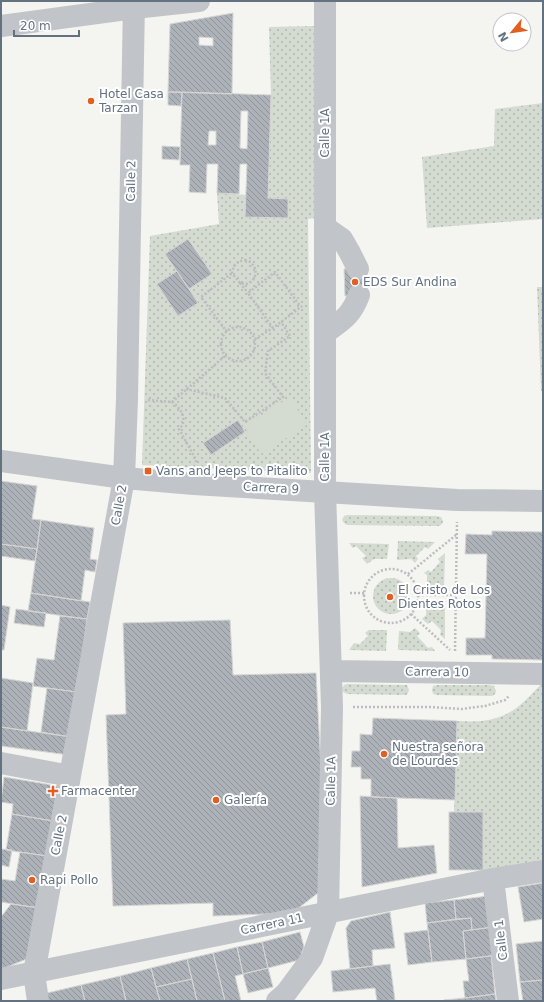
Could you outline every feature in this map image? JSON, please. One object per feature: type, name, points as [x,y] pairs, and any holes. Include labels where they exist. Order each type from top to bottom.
[{"type":"street","points":[[1,26],[134,5],[200,1]]},
{"type":"street","name":"Calle 1A","points":[[277,1001],[286,994],[312,958],[328,912],[332,707],[325,491],[325,1]]},
{"type":"street","name":"Calle 2","points":[[38,1001],[34,973],[124,478],[127,399],[134,5]]},
{"type":"street","points":[[325,228],[342,239],[358,269]]},
{"type":"street","points":[[325,333],[346,318],[355,306],[359,295]]},
{"type":"street","name":"Carrera 9","points":[[1,461],[124,478],[194,484],[457,500],[543,501]]},
{"type":"street","name":"Carrera 10","points":[[331,671],[538,674]]},
{"type":"street","points":[[1,763],[70,776]]},
{"type":"street","name":"Carrera 11","points":[[1,979],[493,879],[543,871]]},
{"type":"street","name":"Calle 1","points":[[493,879],[508,1001]]},
{"type":"path","points":[[226,332],[201,297],[232,273],[234,266],[238,262],[245,260],[252,263],[255,268],[256,275],[252,281],[246,284],[240,283]]},
{"type":"path","points":[[248,293],[275,272],[300,306]]},
{"type":"path","points":[[232,273],[273,328]]},
{"type":"path","points":[[255,339],[273,328],[300,306],[309,303],[325,302]]},
{"type":"path","points":[[186,389],[225,398],[245,422],[283,397],[265,373],[268,351],[290,336],[281,322]]},
{"type":"path","points":[[237,327],[245,328],[251,332],[255,339],[255,347],[247,360],[239,362],[231,360],[225,356],[222,349],[221,342],[224,334],[230,329],[237,327]]},
{"type":"path","points":[[172,402],[225,356]]},
{"type":"path","points":[[127,399],[172,402],[178,406],[184,422],[180,429],[196,460],[194,484]]},
{"type":"path","points":[[411,614],[455,655],[457,500]]},
{"type":"path","points":[[408,574],[456,534]]},
{"type":"path","points":[[391,568],[408,574],[415,581],[418,590],[418,600],[415,609],[409,617],[401,621],[391,623],[382,621],[373,616],[367,608],[364,599],[368,581],[374,574],[391,568]]},
{"type":"path","points":[[418,595],[456,595]]},
{"type":"path","points":[[332,707],[430,707],[462,709],[485,706],[505,700],[538,674]]},
{"type":"shaded area","points":[[314,26],[315,218],[308,219],[311,473],[142,465],[150,236],[219,224],[217,193],[246,195],[246,217],[288,218],[288,199],[268,198],[271,95],[269,27]]},
{"type":"shaded area","points":[[543,103],[543,219],[427,228],[422,157],[494,146],[495,109]]},
{"type":"shaded area","points":[[537,287],[543,287],[543,391],[541,391]]},
{"type":"shaded area","points":[[290,397],[307,425],[261,454],[244,426]]},
{"type":"shaded area","points":[[344,516],[436,516],[441,517],[443,521],[439,526],[347,525],[342,520]]},
{"type":"shaded area","points":[[398,541],[435,542],[428,549],[425,547],[416,556],[418,559],[415,563],[411,559],[397,560]]},
{"type":"shaded area","points":[[349,543],[389,544],[387,559],[374,559],[367,564],[362,558],[366,556],[356,546],[353,548]]},
{"type":"shaded area","points":[[445,553],[444,589],[427,589],[427,575],[424,573],[428,570],[431,572],[440,562],[438,559]]},
{"type":"shaded area","points":[[391,578],[401,581],[406,586],[409,596],[406,606],[401,611],[391,614],[381,611],[376,606],[373,596],[376,586],[381,581]]},
{"type":"shaded area","points":[[427,603],[445,604],[445,639],[440,635],[441,630],[432,621],[428,624],[422,619],[426,615]]},
{"type":"shaded area","points":[[415,628],[420,633],[417,636],[428,648],[432,647],[435,651],[398,650],[399,631],[410,632]]},
{"type":"shaded area","points":[[369,630],[387,630],[386,651],[349,650],[354,643],[360,644],[368,636],[365,633]]},
{"type":"shaded area","points":[[542,683],[543,861],[483,870],[483,812],[454,812],[457,721],[482,721],[501,717],[516,708]]},
{"type":"shaded area","points":[[347,684],[407,685],[409,690],[406,695],[347,694],[343,692],[342,688]]},
{"type":"shaded area","points":[[489,685],[494,686],[496,691],[492,696],[437,695],[433,694],[432,690],[433,686]]},
{"type":"building","points":[[233,13],[232,94],[168,92],[170,24]],"holes":[[[199,37],[213,38],[213,46],[199,45]]]},
{"type":"building","points":[[168,92],[182,92],[181,106],[168,105]]},
{"type":"building","points":[[182,92],[271,95],[268,198],[288,199],[288,218],[245,217],[247,164],[240,164],[239,194],[217,193],[218,164],[207,164],[206,193],[189,192],[190,165],[180,165]],"holes":[[[241,111],[248,111],[247,149],[240,148]],[[209,131],[216,131],[216,145],[208,145]]]},
{"type":"building","points":[[162,146],[180,147],[179,160],[162,159]]},
{"type":"building","points":[[188,239],[212,274],[189,289],[165,254]]},
{"type":"building","name":"EDS Sur Andina","points":[[364,268],[365,295],[345,296],[344,269]]},
{"type":"building","points":[[177,271],[198,303],[178,316],[157,284]]},
{"type":"building","points":[[238,420],[245,432],[211,455],[203,443]]},
{"type":"building","points":[[1,481],[37,486],[32,519],[41,520],[37,549],[1,544]]},
{"type":"building","points":[[41,520],[94,528],[90,559],[97,560],[95,572],[85,570],[81,601],[31,593]]},
{"type":"building","points":[[492,531],[543,532],[543,660],[492,659],[492,655],[466,655],[466,638],[485,638],[487,554],[465,554],[466,534],[492,535]]},
{"type":"building","points":[[1,544],[37,549],[35,561],[1,556]]},
{"type":"building","points":[[31,593],[90,602],[87,619],[28,611]]},
{"type":"building","points":[[1,605],[10,607],[4,650],[1,650]]},
{"type":"building","points":[[16,609],[46,613],[44,627],[14,623]]},
{"type":"building","points":[[60,616],[87,619],[77,692],[33,686],[37,658],[54,660]]},
{"type":"building","name":"Galería","points":[[230,620],[233,675],[316,673],[327,886],[292,913],[213,916],[213,903],[113,906],[106,715],[126,714],[123,623]]},
{"type":"building","points":[[1,678],[33,683],[27,731],[1,727]]},
{"type":"building","points":[[47,688],[77,692],[71,737],[41,732]]},
{"type":"building","points":[[373,718],[457,721],[455,800],[371,797],[371,779],[361,779],[361,767],[351,767],[352,751],[360,751],[360,734],[372,735]]},
{"type":"building","points":[[1,727],[71,737],[69,755],[1,746]]},
{"type":"building","points":[[4,777],[58,786],[53,821],[12,814],[13,804],[1,802]]},
{"type":"building","points":[[360,796],[397,798],[398,848],[434,845],[437,873],[362,887]]},
{"type":"building","points":[[449,812],[483,812],[483,870],[449,870]]},
{"type":"building","points":[[12,814],[53,821],[47,856],[6,850]]},
{"type":"building","points":[[1,849],[12,850],[9,867],[1,865]]},
{"type":"building","points":[[20,852],[47,856],[39,908],[1,902],[1,879],[15,881]]},
{"type":"building","points":[[543,883],[543,919],[524,922],[518,887]]},
{"type":"building","points":[[489,896],[493,927],[472,930],[471,918],[456,919],[454,900]]},
{"type":"building","points":[[454,900],[456,919],[427,923],[425,903]]},
{"type":"building","points":[[11,904],[39,908],[29,958],[2,969],[1,917]]},
{"type":"building","points":[[390,912],[395,948],[372,950],[373,966],[350,969],[346,928],[351,921]]},
{"type":"building","points":[[471,918],[472,930],[463,931],[466,959],[432,962],[427,923]]},
{"type":"building","points":[[493,927],[496,955],[466,959],[463,931]]},
{"type":"building","points":[[428,930],[432,962],[408,965],[404,933]]},
{"type":"building","points":[[300,932],[304,947],[299,960],[268,968],[262,942]]},
{"type":"building","points":[[543,941],[543,980],[520,982],[516,944]]},
{"type":"building","points":[[262,942],[268,968],[243,974],[237,947]]},
{"type":"building","points":[[237,947],[243,974],[235,976],[241,1001],[225,1001],[213,953]]},
{"type":"building","points":[[213,953],[225,1001],[197,1001],[187,959]]},
{"type":"building","points":[[491,956],[495,994],[465,998],[463,981],[469,981],[466,959]]},
{"type":"building","points":[[187,959],[192,979],[156,987],[151,968]]},
{"type":"building","points":[[390,964],[395,1000],[377,1001],[375,988],[333,992],[331,971]]},
{"type":"building","points":[[151,968],[160,1001],[126,1001],[120,976]]},
{"type":"building","points":[[268,968],[273,987],[248,993],[243,974]]},
{"type":"building","points":[[120,976],[126,1001],[85,1001],[81,985]]},
{"type":"building","points":[[192,979],[197,1001],[160,1001],[156,987]]},
{"type":"building","points":[[543,980],[543,1001],[523,1001],[520,982]]},
{"type":"building","points":[[81,985],[85,1001],[44,1001],[43,994]]},
{"type":"building","points":[[495,994],[496,1001],[444,1000],[465,998]]},
{"type":"place","name":"Hotel Casa Tarzan","points":[[91,101]]},
{"type":"place","name":"EDS Sur Andina","points":[[355,282]]},
{"type":"place","name":"Vans and Jeeps to Pitalito","points":[[148,471]]},
{"type":"place","name":"El Cristo de Los Dientes Rotos","points":[[390,597]]},
{"type":"place","name":"Nuestra señora de Lourdes","points":[[384,754]]},
{"type":"place","name":"Farmacenter","points":[[53,791]]},
{"type":"place","name":"Galería","points":[[216,800]]},
{"type":"place","name":"Rapi Pollo","points":[[32,880]]}]
